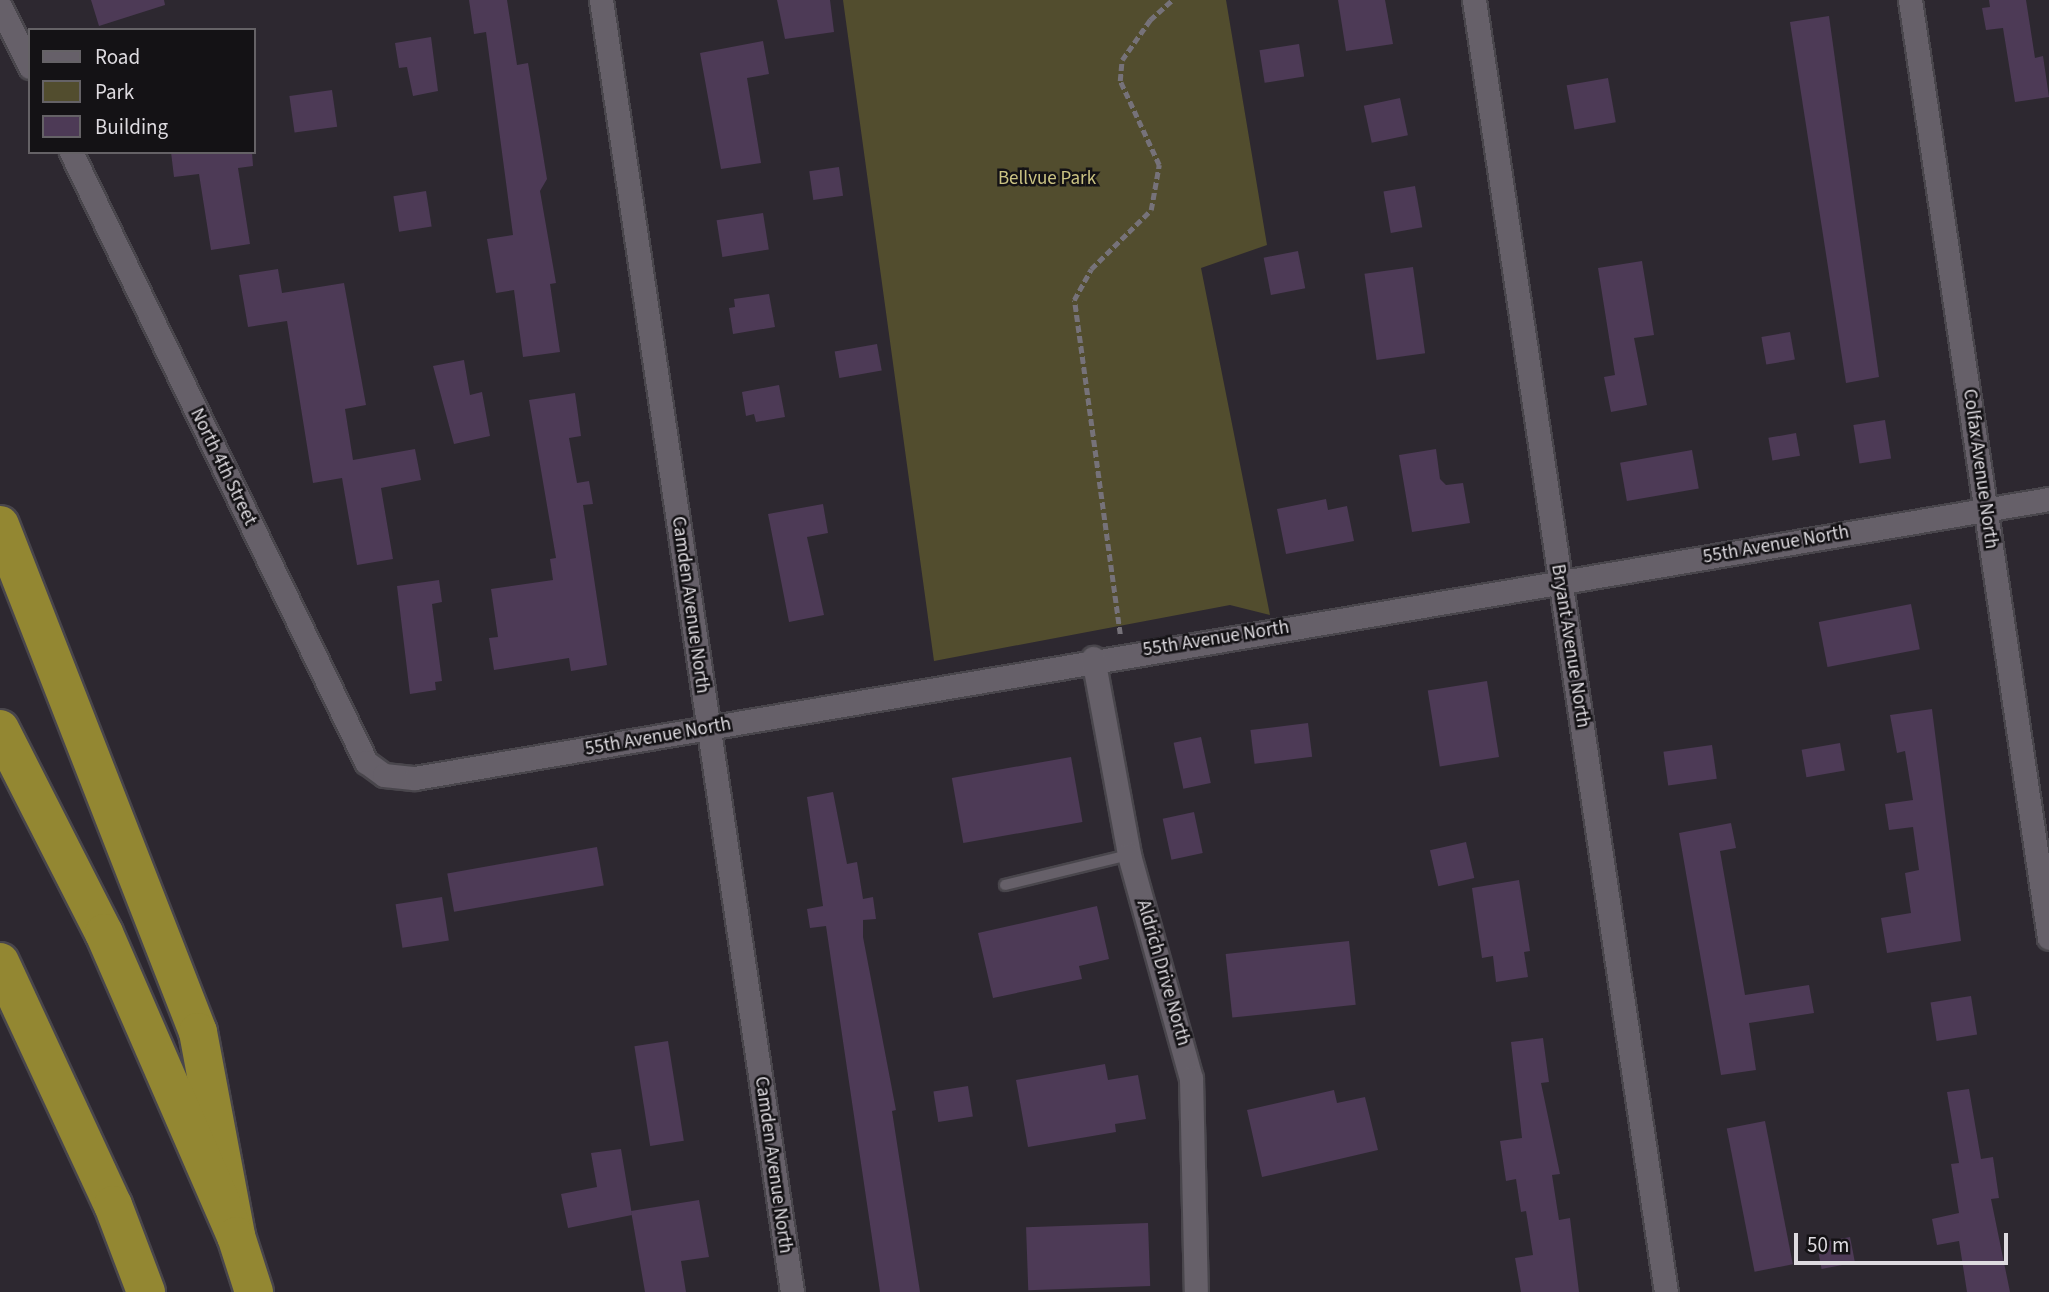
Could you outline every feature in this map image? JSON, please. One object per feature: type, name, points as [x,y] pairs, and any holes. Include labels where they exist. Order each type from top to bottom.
[{"type":"highway","points":[[0,525],[198,1032],[236,1236]]},
{"type":"highway","points":[[0,729],[104,933],[236,1236],[254,1292]]},
{"type":"highway","points":[[4,973],[146,1292]]},
{"type":"street","name":"Camden Avenue North","points":[[601,0],[792,1292]]},
{"type":"street","name":"Bryant Avenue North","points":[[1474,0],[1666,1292]]},
{"type":"street","name":"Colfax Avenue North","points":[[1910,0],[2049,938]]},
{"type":"street","points":[[0,5],[28,63]]},
{"type":"street","name":"North 4th Street","points":[[72,154],[366,762],[384,775]]},
{"type":"street","name":"55th Avenue North","points":[[384,775],[415,778],[1093,658],[2049,499]]},
{"type":"street","name":"Aldrich Drive North","points":[[1093,658],[1129,855],[1191,1078],[1196,1292]]},
{"type":"lane","points":[[1005,885],[1129,855]]},
{"type":"path","points":[[1123,654],[1074,300],[1091,269],[1151,210],[1158,164],[1120,82],[1122,60],[1150,20],[1172,0]]},
{"type":"green space","name":"Bellvue Park","points":[[843,0],[1226,0],[1267,245],[1201,268],[1270,615],[1230,605],[934,661]]},
{"type":"building","points":[[91,0],[164,0],[165,5],[99,26]]},
{"type":"building","points":[[469,0],[507,0],[517,65],[528,63],[547,179],[540,191],[556,283],[550,284],[560,352],[523,357],[514,290],[496,293],[487,239],[513,235],[486,32],[474,34]]},
{"type":"building","points":[[777,0],[830,0],[834,32],[785,39]]},
{"type":"building","points":[[1338,0],[1385,0],[1393,44],[1346,51]]},
{"type":"building","points":[[1989,0],[2026,0],[2035,58],[2043,56],[2049,97],[2015,102],[2003,28],[1986,30],[1982,8],[1990,7]]},
{"type":"building","points":[[1829,16],[1879,377],[1846,383],[1790,22]]},
{"type":"building","points":[[431,37],[438,91],[413,96],[407,67],[399,68],[395,43]]},
{"type":"building","points":[[763,41],[769,74],[747,78],[761,163],[721,169],[700,53]]},
{"type":"building","points":[[1299,44],[1304,77],[1265,83],[1259,50]]},
{"type":"building","points":[[1608,78],[1616,122],[1574,130],[1567,85]]},
{"type":"building","points":[[332,90],[337,127],[295,133],[289,96]]},
{"type":"building","points":[[1400,98],[1408,135],[1372,143],[1364,106]]},
{"type":"building","points":[[171,154],[252,154],[253,166],[238,168],[250,244],[211,250],[199,174],[174,177]]},
{"type":"building","points":[[839,167],[843,196],[813,200],[809,171]]},
{"type":"building","points":[[1415,186],[1422,227],[1391,233],[1383,192]]},
{"type":"building","points":[[426,191],[432,227],[399,232],[393,196]]},
{"type":"building","points":[[763,213],[769,250],[722,257],[717,220]]},
{"type":"building","points":[[1298,251],[1305,288],[1271,295],[1264,258]]},
{"type":"building","points":[[1642,261],[1654,335],[1634,338],[1647,405],[1611,412],[1604,377],[1615,375],[1598,268]]},
{"type":"building","points":[[1413,267],[1425,353],[1377,360],[1364,274]]},
{"type":"building","points":[[278,269],[282,293],[344,283],[366,405],[345,409],[353,460],[415,449],[421,480],[381,488],[393,559],[357,565],[342,478],[313,483],[287,321],[248,327],[239,275]]},
{"type":"building","points":[[769,294],[775,327],[733,334],[729,308],[735,307],[734,299]]},
{"type":"building","points":[[1790,332],[1795,360],[1766,365],[1761,337]]},
{"type":"building","points":[[877,344],[882,371],[839,378],[835,351]]},
{"type":"building","points":[[464,360],[470,395],[482,392],[490,436],[454,444],[433,366]]},
{"type":"building","points":[[779,385],[785,417],[756,422],[754,414],[746,416],[742,392]]},
{"type":"building","points":[[575,393],[581,436],[569,438],[577,483],[589,481],[593,504],[583,505],[607,665],[571,671],[569,658],[494,670],[489,638],[498,637],[491,589],[553,580],[550,559],[556,558],[529,400]]},
{"type":"building","points":[[1885,420],[1891,459],[1859,464],[1853,425]]},
{"type":"building","points":[[1796,433],[1800,456],[1772,461],[1768,438]]},
{"type":"building","points":[[1436,449],[1440,479],[1446,485],[1463,483],[1470,523],[1412,532],[1399,455]]},
{"type":"building","points":[[1692,450],[1699,488],[1627,501],[1620,463]]},
{"type":"building","points":[[1326,499],[1328,510],[1347,506],[1354,541],[1286,554],[1277,509]]},
{"type":"building","points":[[823,504],[828,533],[807,537],[824,615],[789,622],[768,514]]},
{"type":"building","points":[[439,580],[442,602],[432,604],[442,681],[435,682],[436,690],[410,694],[397,586]]},
{"type":"building","points":[[1911,604],[1920,649],[1828,667],[1819,622]]},
{"type":"building","points":[[1487,681],[1499,757],[1440,766],[1428,690]]},
{"type":"building","points":[[1932,709],[1961,941],[1887,953],[1881,918],[1911,913],[1905,873],[1919,870],[1913,827],[1889,830],[1885,804],[1913,800],[1905,751],[1897,753],[1890,715]]},
{"type":"building","points":[[1308,723],[1312,757],[1255,764],[1250,730]]},
{"type":"building","points":[[1201,737],[1211,783],[1183,789],[1174,743]]},
{"type":"building","points":[[1840,743],[1845,771],[1806,777],[1802,750]]},
{"type":"building","points":[[1712,745],[1717,779],[1668,785],[1663,752]]},
{"type":"building","points":[[1071,757],[1082,822],[963,843],[952,778]]},
{"type":"building","points":[[833,792],[847,864],[857,862],[863,899],[873,897],[876,919],[863,920],[863,937],[896,1110],[892,1111],[920,1292],[880,1292],[826,926],[810,928],[807,909],[823,906],[807,797]]},
{"type":"building","points":[[1194,812],[1203,853],[1171,860],[1163,819]]},
{"type":"building","points":[[1731,823],[1736,848],[1720,851],[1745,995],[1809,985],[1814,1013],[1749,1023],[1756,1070],[1721,1075],[1679,833]]},
{"type":"building","points":[[1466,842],[1474,878],[1438,886],[1430,850]]},
{"type":"building","points":[[597,847],[604,885],[454,912],[447,873]]},
{"type":"building","points":[[1519,880],[1530,951],[1524,952],[1528,977],[1496,982],[1493,956],[1482,958],[1472,888]]},
{"type":"building","points":[[442,897],[449,940],[402,948],[396,904]]},
{"type":"building","points":[[1097,906],[1109,959],[1079,966],[1082,979],[993,998],[978,933]]},
{"type":"building","points":[[1349,941],[1356,1005],[1232,1018],[1226,954]]},
{"type":"building","points":[[1971,996],[1977,1035],[1937,1041],[1931,1002]]},
{"type":"building","points":[[1543,1038],[1549,1082],[1541,1083],[1560,1174],[1552,1175],[1559,1220],[1570,1218],[1579,1292],[1521,1292],[1515,1258],[1533,1255],[1526,1211],[1521,1212],[1516,1179],[1506,1181],[1500,1141],[1522,1138],[1511,1042]]},
{"type":"building","points":[[668,1041],[684,1141],[650,1146],[634,1046]]},
{"type":"building","points":[[1105,1064],[1108,1080],[1138,1075],[1146,1119],[1115,1124],[1116,1132],[1028,1147],[1016,1080]]},
{"type":"building","points":[[968,1086],[973,1117],[938,1122],[933,1091]]},
{"type":"building","points":[[1969,1089],[1981,1159],[1993,1157],[1999,1198],[1991,1199],[2010,1292],[1967,1292],[1959,1241],[1937,1245],[1932,1219],[1959,1213],[1951,1164],[1959,1163],[1947,1092]]},
{"type":"building","points":[[1334,1090],[1337,1103],[1365,1097],[1378,1150],[1262,1177],[1247,1110]]},
{"type":"building","points":[[1765,1121],[1793,1264],[1755,1272],[1727,1128]]},
{"type":"building","points":[[621,1149],[632,1215],[568,1228],[561,1194],[597,1187],[591,1153]]},
{"type":"building","points":[[699,1200],[709,1257],[681,1261],[686,1292],[645,1292],[631,1211]]},
{"type":"building","points":[[1148,1223],[1150,1286],[1028,1290],[1026,1227]]},
{"type":"building","points":[[1850,1237],[1855,1263],[1822,1269],[1817,1243]]}]
